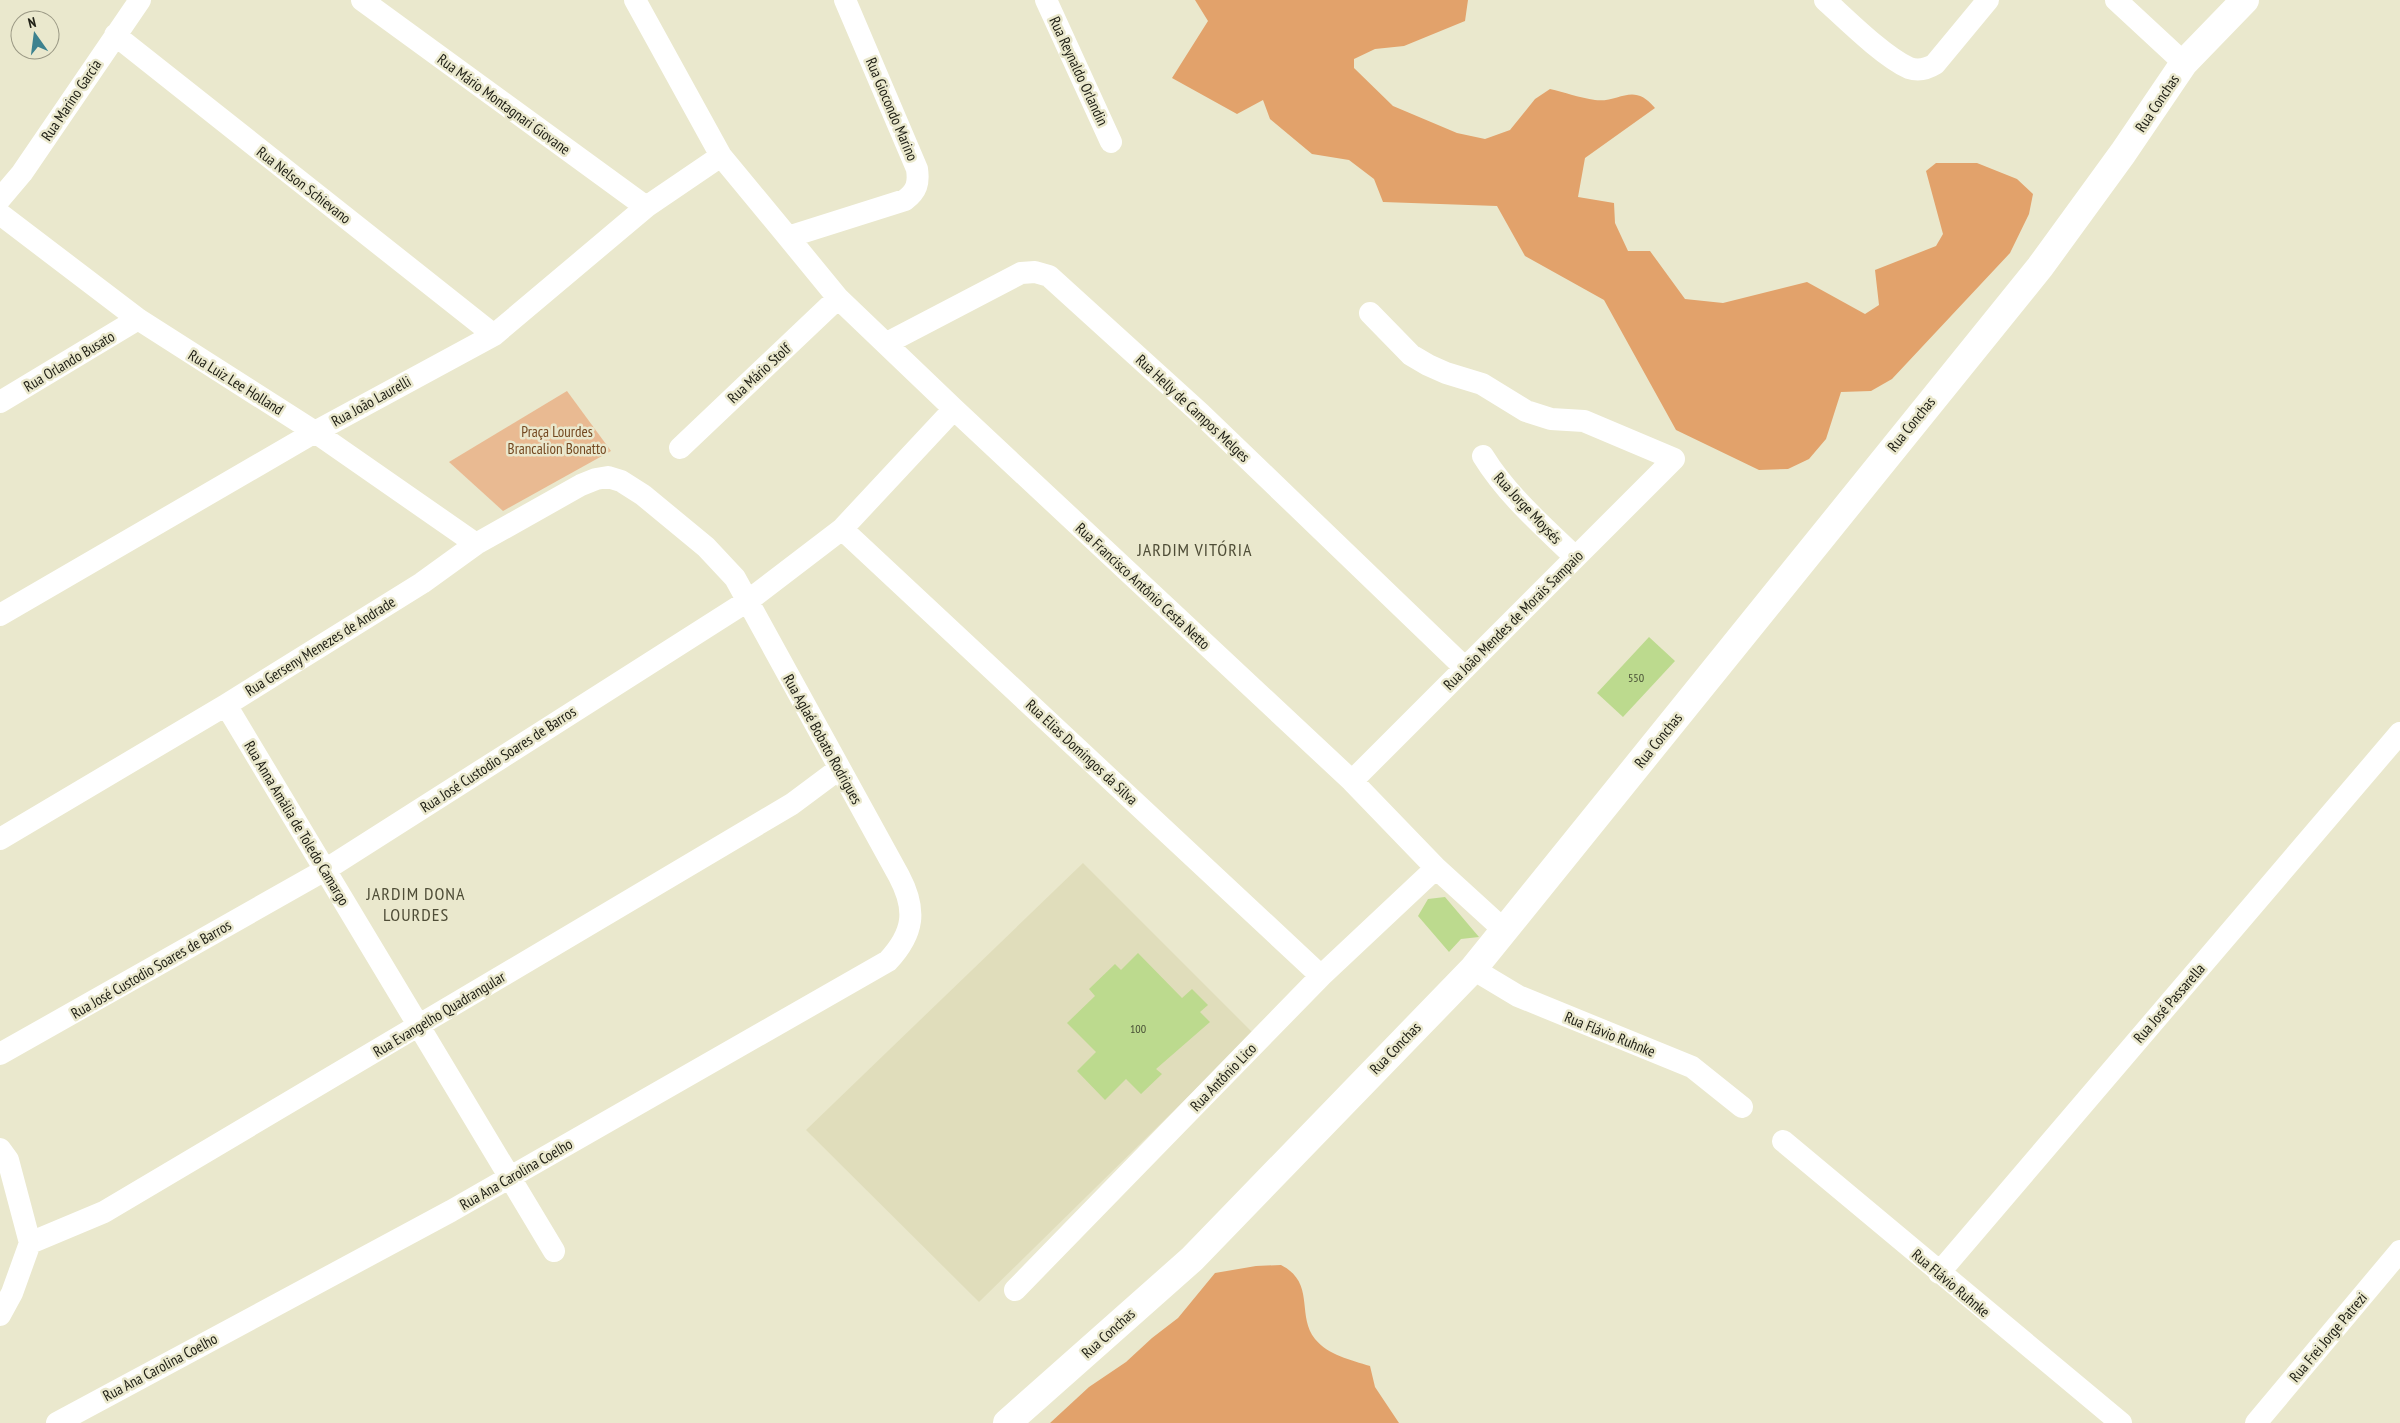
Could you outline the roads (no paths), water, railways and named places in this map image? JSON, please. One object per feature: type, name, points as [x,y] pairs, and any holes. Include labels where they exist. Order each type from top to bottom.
[{"type":"main road","name":"Rua Conchas","points":[[1007,1423],[1192,1259],[1473,970],[2040,267],[2123,153],[2184,63],[2245,0]]},
{"type":"street","name":"Rua Marino Garcia","points":[[0,198],[22,173],[140,0]]},
{"type":"street","name":"Rua Mário Montagnari Giovane","points":[[362,0],[646,207]]},
{"type":"street","points":[[635,0],[720,156],[788,237]]},
{"type":"street","name":"Rua Giocondo Marino","points":[[788,237],[905,200],[913,194],[918,180],[918,169],[845,0]]},
{"type":"street","name":"Rua Reynaldo Orlandin","points":[[1046,0],[1112,142]]},
{"type":"street","points":[[1825,0],[1886,53],[1910,68],[1928,68],[1935,64],[1988,0]]},
{"type":"street","points":[[2116,0],[2184,63]]},
{"type":"street","name":"Rua Nelson Schievano","points":[[115,35],[494,335]]},
{"type":"street","name":"Rua João Laurelli","points":[[0,614],[315,432],[494,335],[646,207],[720,156]]},
{"type":"street","name":"Rua Luiz Lee Holland","points":[[0,214],[138,319],[315,432],[476,544]]},
{"type":"street","name":"Rua Francisco Antônio Cesta Netto","points":[[788,237],[838,298],[1352,781],[1436,868],[1504,930]]},
{"type":"street","name":"Rua Helly de Campos Melges","points":[[887,343],[1021,272],[1049,276],[1201,414],[1465,668]]},
{"type":"street","name":"Rua Mário Stolf","points":[[680,448],[838,298]]},
{"type":"street","name":"Rua João Mendes de Morais Sampaio","points":[[1352,781],[1674,459],[1584,421],[1551,419],[1526,410],[1482,384],[1446,373],[1428,365],[1411,355],[1370,313]]},
{"type":"street","name":"Rua Orlando Busato","points":[[0,402],[138,319]]},
{"type":"street","name":"Rua José Custodio Soares de Barros","points":[[0,1054],[325,870],[749,600],[842,529],[954,409]]},
{"type":"street","name":"Rua Jorge Moysés","points":[[1483,456],[1528,512],[1575,558]]},
{"type":"street","name":"Rua Gerseny Menezes de Andrade","points":[[0,839],[226,705],[422,582],[476,544],[581,485],[608,477],[621,481],[643,495]]},
{"type":"street","name":"Rua Aglaé Bobato Rodrigues","points":[[643,495],[723,563],[749,600],[839,769],[899,876]]},
{"type":"street","name":"Rua Elias Domingos da Silva","points":[[842,529],[1321,976]]},
{"type":"street","name":"Rua Anna Amália de Toledo Camargo","points":[[226,705],[554,1251]]},
{"type":"street","name":"Rua José Passarella","points":[[1939,1273],[2400,733]]},
{"type":"street","name":"Rua Evangelho Quadrangular","points":[[30,1243],[104,1212],[792,804],[839,769]]},
{"type":"street","name":"Rua Antônio Lico","points":[[1015,1290],[1321,976],[1436,868]]},
{"type":"street","name":"Rua Ana Carolina Coelho","points":[[57,1423],[451,1212],[888,960],[901,947],[909,930],[912,911],[908,893],[899,876]]},
{"type":"street","name":"Rua Flávio Ruhnke","points":[[1473,970],[1518,996],[1692,1067],[1742,1107]]},
{"type":"street","name":"Rua Flávio Ruhnke","points":[[1782,1140],[2121,1423]]},
{"type":"street","points":[[0,1149],[8,1160],[30,1243],[12,1293],[0,1315]]},
{"type":"street","name":"Rua Frei Jorge Patrezi","points":[[2256,1423],[2400,1251]]},
{"type":"district","name":"JARDIM VITÓRIA","points":[[1195,549]]},
{"type":"district","name":"JARDIM DONA LOURDES","points":[[416,903]]},
{"type":"park label","name":"Praça Lourdes Brancalion Bonatto","points":[[557,440]]}]
